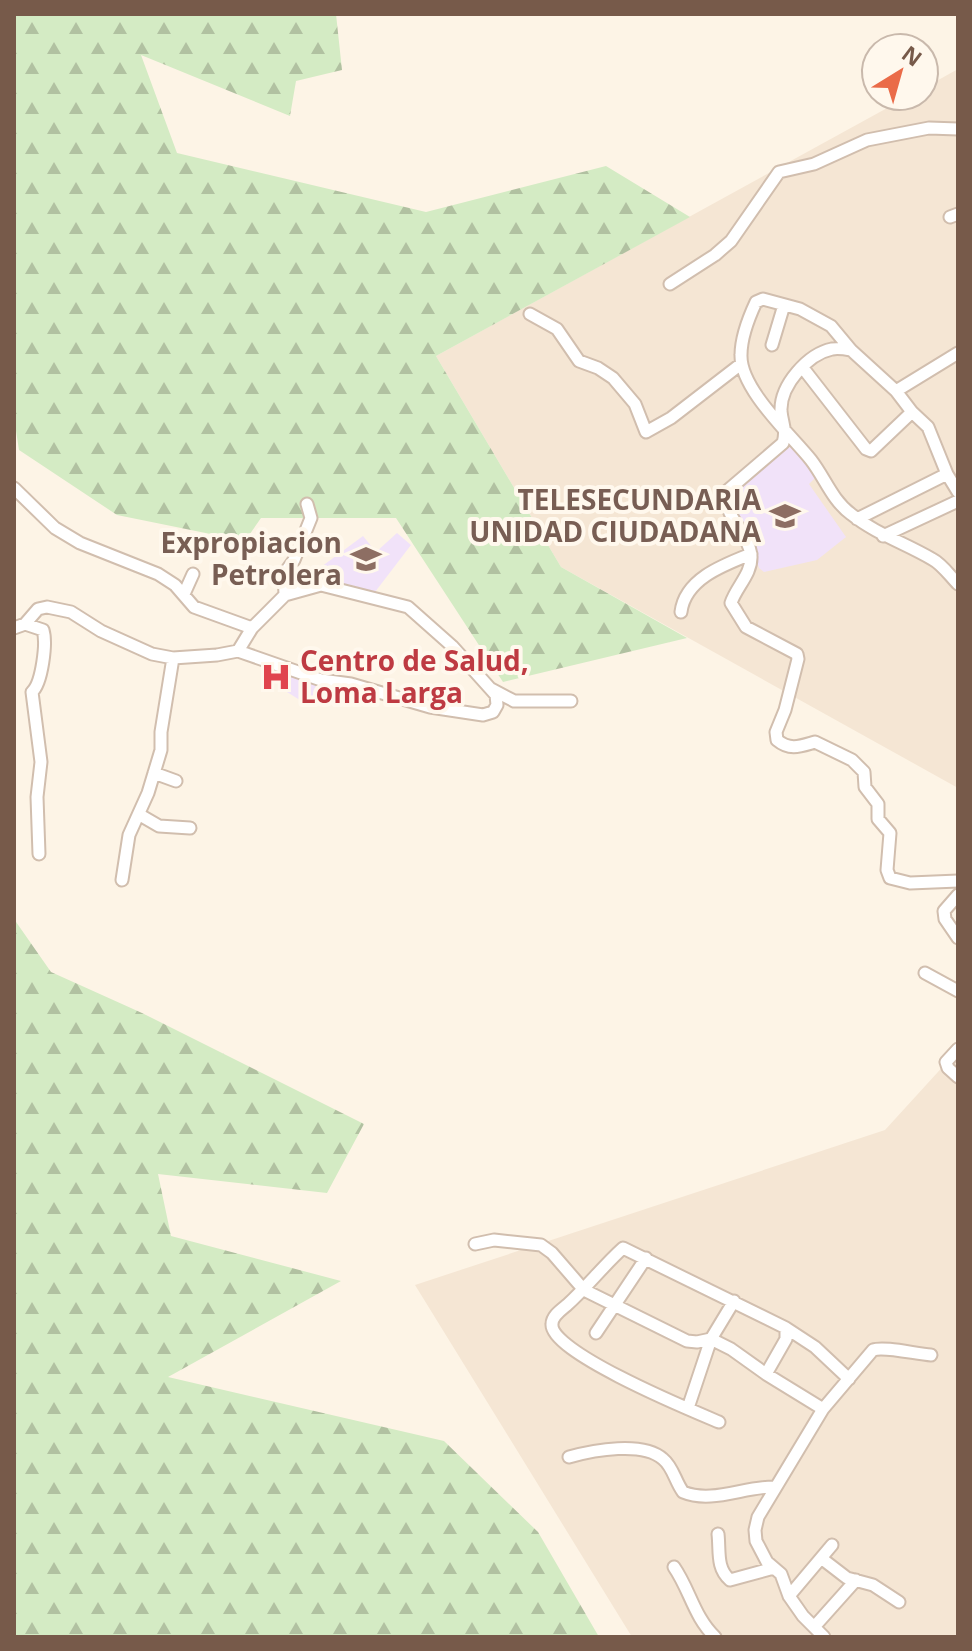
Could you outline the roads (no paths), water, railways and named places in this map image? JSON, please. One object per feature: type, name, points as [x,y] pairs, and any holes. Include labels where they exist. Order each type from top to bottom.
[{"type":"street","points":[[670,284],[731,241],[779,172],[814,164],[867,140],[929,128],[958,129]]},
{"type":"street","points":[[958,492],[947,474],[928,427],[831,326],[817,313],[763,299],[756,302],[740,352],[741,364],[761,402],[811,461],[831,493],[857,519],[883,536],[935,560],[958,584]]},
{"type":"street","points":[[772,345],[784,305]]},
{"type":"street","points":[[530,314],[557,329],[579,361],[613,378],[635,404],[646,432],[671,418],[741,364]]},
{"type":"street","points":[[851,350],[833,349],[820,353],[788,384],[781,410],[786,434],[783,443],[727,491],[724,502],[751,554],[747,574],[732,598],[733,607],[746,627],[793,650],[798,659],[776,732],[777,740],[785,746],[801,748],[815,742],[852,760],[864,772],[865,787],[878,804],[878,819],[890,833],[887,870],[890,878],[910,883],[958,881]]},
{"type":"street","points":[[896,391],[958,353]]},
{"type":"street","points":[[803,368],[866,449],[871,451],[912,412]]},
{"type":"street","points":[[857,519],[947,474]]},
{"type":"street","points":[[14,488],[55,528],[80,543],[158,574],[184,594],[194,607],[252,628]]},
{"type":"street","points":[[883,536],[958,501]]},
{"type":"street","points":[[285,595],[284,574],[294,560],[311,518],[307,504]]},
{"type":"street","points":[[681,612],[682,601],[692,585],[732,561],[751,554]]},
{"type":"street","points":[[184,594],[193,574]]},
{"type":"street","points":[[19,626],[38,609],[58,608],[137,648],[173,658],[238,651],[321,680],[351,684],[430,707],[483,715],[493,712],[497,705],[496,695],[452,646],[408,607],[321,585],[285,595],[252,628],[238,651]]},
{"type":"street","points":[[19,626],[43,630],[45,637],[39,682],[32,692],[41,762],[37,797],[39,854]]},
{"type":"street","points":[[122,880],[129,835],[140,815],[161,750],[173,658]]},
{"type":"street","points":[[491,689],[514,701],[571,701]]},
{"type":"street","points":[[154,773],[176,781]]},
{"type":"street","points":[[140,815],[159,826],[190,828]]},
{"type":"street","points":[[958,895],[944,911],[945,919],[958,938]]},
{"type":"street","points":[[925,973],[958,991]]},
{"type":"street","points":[[958,1049],[946,1062],[958,1077]]},
{"type":"street","points":[[475,1244],[494,1240],[541,1245],[552,1253],[584,1290],[687,1341],[711,1339],[823,1409]]},
{"type":"street","points":[[719,1422],[590,1361],[554,1334],[551,1326],[554,1317],[623,1248],[786,1328],[815,1347],[849,1379]]},
{"type":"street","points":[[596,1333],[646,1258]]},
{"type":"street","points":[[688,1408],[711,1339],[734,1301]]},
{"type":"street","points":[[766,1374],[786,1339],[786,1328]]},
{"type":"street","points":[[824,1637],[803,1616],[789,1596],[781,1574],[767,1562],[756,1541],[758,1517],[823,1409],[877,1348],[931,1355]]},
{"type":"street","points":[[569,1457],[594,1450],[638,1447],[665,1460],[683,1492],[705,1497],[757,1486],[775,1487]]},
{"type":"street","points":[[718,1534],[719,1562],[730,1580],[774,1568]]},
{"type":"street","points":[[789,1596],[832,1545]]},
{"type":"street","points":[[821,1558],[847,1578],[873,1585],[899,1602]]},
{"type":"street","points":[[674,1567],[685,1583],[698,1618],[715,1637]]},
{"type":"street","points":[[814,1627],[856,1580]]},
{"type":"place","name":"TELESECUNDARIA UNIDAD CIUDADANA","points":[[785,516]]},
{"type":"place","name":"Expropiacion Petrolera","points":[[366,559]]},
{"type":"place","name":"Centro de Salud, Loma Larga","points":[[276,677]]}]
